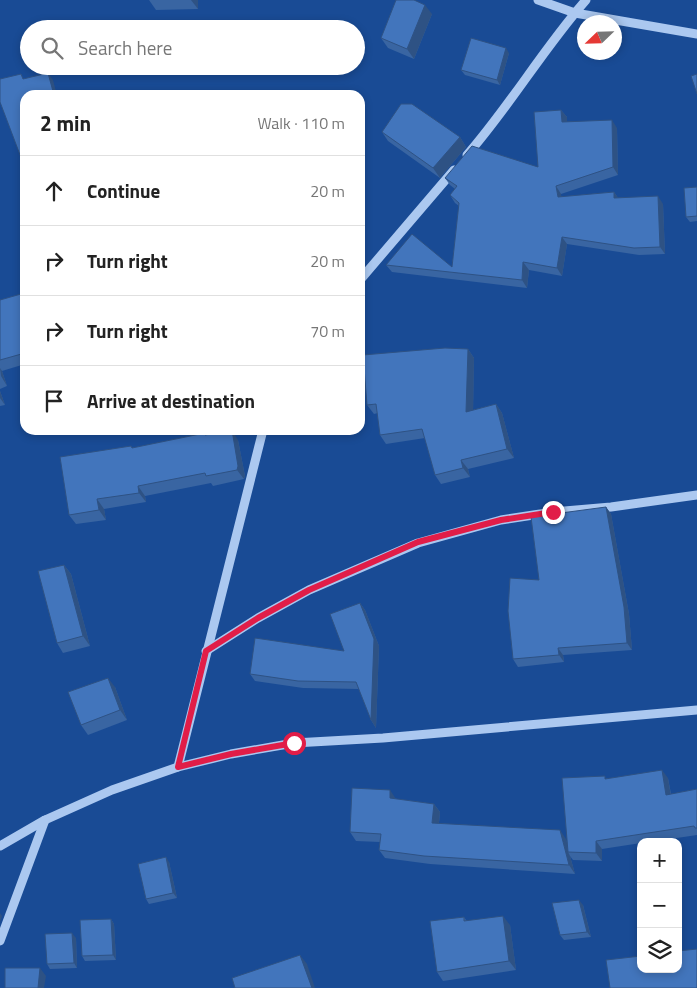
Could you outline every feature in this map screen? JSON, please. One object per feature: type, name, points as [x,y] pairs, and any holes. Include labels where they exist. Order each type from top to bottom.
[{"type":"street","points":[[538,0],[575,13],[697,34]]},
{"type":"street","points":[[365,274],[482,138],[586,0]]},
{"type":"street","points":[[178,767],[262,435]]},
{"type":"street","points":[[206,651],[258,618],[309,590],[418,542],[501,520],[697,495]]},
{"type":"street","points":[[0,846],[45,820],[112,790],[178,767],[231,754],[294,743],[383,738],[697,710]]},
{"type":"street","points":[[0,941],[45,820]]},
{"type":"building","points":[[396,0],[414,0],[425,5],[407,49],[381,38]]},
{"type":"building","points":[[471,38],[506,48],[497,80],[461,70]]},
{"type":"building","points":[[20,74],[23,79],[49,75],[53,90],[20,90],[20,155],[0,102],[0,79]]},
{"type":"building","points":[[697,74],[697,94],[691,76]]},
{"type":"building","points":[[401,104],[412,104],[460,137],[433,168],[382,132]]},
{"type":"building","points":[[561,110],[562,122],[612,120],[613,167],[556,186],[558,197],[614,192],[614,198],[658,196],[660,247],[634,248],[562,237],[557,268],[523,262],[522,280],[386,265],[412,234],[452,267],[459,203],[450,195],[457,186],[445,178],[472,146],[538,167],[534,112]]},
{"type":"building","points":[[697,187],[697,216],[686,217],[684,188]]},
{"type":"building","points":[[20,294],[20,354],[0,360],[0,300]]},
{"type":"building","points":[[445,348],[468,349],[466,412],[496,404],[507,449],[461,460],[463,468],[435,475],[422,429],[380,435],[376,404],[367,405],[365,355]]},
{"type":"building","points":[[195,435],[233,435],[238,466],[237,470],[206,476],[205,473],[138,486],[139,493],[97,499],[99,510],[69,515],[60,457],[131,446],[132,448]]},
{"type":"building","points":[[606,507],[624,607],[627,643],[558,648],[559,655],[513,659],[508,611],[510,578],[539,580],[531,517]]},
{"type":"building","points":[[64,565],[83,636],[57,643],[38,571]]},
{"type":"building","points":[[360,603],[374,639],[371,720],[356,682],[298,681],[250,674],[255,638],[344,651],[330,614]]},
{"type":"building","points":[[108,678],[120,710],[81,725],[68,692]]},
{"type":"building","points":[[662,770],[666,795],[697,789],[697,828],[694,826],[596,841],[596,853],[568,852],[562,778],[605,776],[605,779]]},
{"type":"building","points":[[352,788],[390,790],[390,798],[434,804],[432,823],[560,830],[569,865],[424,856],[379,850],[381,834],[350,832]]},
{"type":"building","points":[[166,857],[173,893],[146,899],[138,864]]},
{"type":"building","points":[[579,900],[587,932],[560,935],[552,903]]},
{"type":"building","points":[[503,916],[509,961],[437,972],[430,921],[464,917],[464,921]]},
{"type":"building","points":[[111,919],[113,955],[82,956],[80,920]]},
{"type":"building","points":[[72,933],[74,963],[47,964],[45,934]]},
{"type":"building","points":[[697,949],[697,988],[610,988],[606,960],[637,956],[637,973],[682,973],[682,951]]},
{"type":"building","points":[[300,955],[312,988],[235,988],[232,978]]},
{"type":"building","points":[[5,968],[40,968],[38,988],[5,988]]},
{"type":"route","points":[[294,743],[231,754],[178,767],[206,651],[258,618],[309,590],[418,542],[501,520],[553,512]]}]
